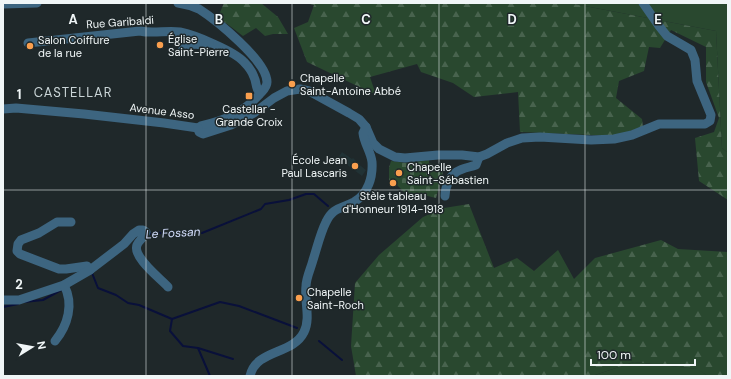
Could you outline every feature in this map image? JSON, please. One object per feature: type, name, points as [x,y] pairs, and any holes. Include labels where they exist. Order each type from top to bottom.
[{"type":"street","points":[[3,4],[37,3]]},
{"type":"street","points":[[178,3],[190,5],[198,9],[240,43],[253,57],[265,74],[267,82],[266,87],[260,94],[236,115],[220,122],[198,128]]},
{"type":"street","points":[[366,127],[373,143],[379,149],[395,157],[405,158],[438,155],[478,157],[487,154],[507,142],[522,138],[540,137],[591,140],[614,139],[632,135],[659,124],[705,124],[710,121],[711,115],[697,81],[695,60],[692,50],[667,36],[658,26],[644,3]]},
{"type":"street","name":"Rue Garibaldi","points":[[28,43],[125,32],[179,32],[202,39],[234,54],[242,60],[254,76],[256,88],[260,94]]},
{"type":"street","points":[[182,51],[184,46],[189,44],[204,45],[209,43]]},
{"type":"street","name":"Avenue Asso","points":[[3,109],[16,108],[78,113],[164,123],[198,128],[203,134],[231,125],[287,91],[300,89],[309,92],[349,113],[359,119],[366,127]]},
{"type":"street","points":[[250,376],[255,365],[263,358],[294,345],[305,331],[307,322],[306,285],[325,223],[331,212],[354,202],[368,187],[372,160],[364,133],[366,127]]},
{"type":"street","points":[[445,196],[451,175],[476,165],[478,157]]},
{"type":"street","points":[[71,222],[57,222],[39,233],[21,240],[18,244],[17,251],[20,254],[58,269],[87,266],[90,270]]},
{"type":"street","points":[[3,300],[20,300],[64,285],[90,270],[124,244],[139,230],[143,230],[145,235],[137,245],[136,250],[142,263],[168,287]]},
{"type":"street","points":[[55,341],[63,331],[69,314],[68,299],[64,285]]},
{"type":"shaded area","name":"École Jean Paul Lascaris","points":[[342,152],[352,159],[353,158],[366,170],[362,176],[338,158]]},
{"type":"green space","points":[[224,3],[261,3],[278,17],[288,34],[273,34],[265,36],[256,28],[243,36],[218,17]]},
{"type":"green space","points":[[305,3],[569,3],[716,31],[722,148],[728,153],[728,200],[699,181],[695,138],[714,132],[719,118],[706,82],[706,47],[671,30],[660,48],[649,47],[644,71],[619,81],[616,98],[642,119],[643,127],[615,136],[520,132],[518,92],[474,97],[453,83],[421,72],[417,64],[370,77],[375,92],[372,93],[307,62],[294,28],[308,22],[314,5]]},
{"type":"green space","points":[[569,3],[728,3],[728,153],[722,148],[716,31]]},
{"type":"green space","points":[[429,160],[429,163],[444,168],[436,198],[415,193],[410,198],[396,184],[389,185],[389,168],[391,161],[406,163]]},
{"type":"green space","points":[[469,204],[494,268],[517,258],[534,271],[558,250],[574,279],[595,258],[661,240],[678,249],[728,252],[728,376],[708,376],[697,369],[634,362],[592,376],[356,376],[351,346],[355,283],[379,255],[423,217],[444,208]]},
{"type":"green space","points":[[634,362],[698,369],[708,376],[592,376]]},
{"type":"waterway","name":"Le Fossan","points":[[147,235],[156,232],[169,235],[181,231],[202,233],[261,209],[265,204],[289,200],[306,194],[314,194],[328,206]]},
{"type":"waterway","points":[[92,273],[98,288],[116,295],[128,303],[139,305],[172,319],[220,302],[239,306],[297,328]]},
{"type":"waterway","name":"Le Fossan","points":[[24,302],[43,300],[63,289]]},
{"type":"waterway","name":"Le Fossan","points":[[3,307],[18,304]]},
{"type":"waterway","points":[[172,319],[170,331],[183,346],[198,348],[233,359]]},
{"type":"waterway","points":[[319,341],[342,360]]},
{"type":"waterway","points":[[198,348],[210,376]]},
{"type":"place","name":"Église Saint-Pierre","points":[[160,45]]},
{"type":"place","name":"Salon Coiffure de la rue","points":[[30,46]]},
{"type":"place","name":"Chapelle Saint-Antoine Abbé","points":[[292,84]]},
{"type":"place","name":"Castellar - Grande Croix","points":[[249,96]]},
{"type":"place","name":"École Jean Paul Lascaris","points":[[355,166]]},
{"type":"place","name":"Chapelle Saint-Sébastien","points":[[399,173]]},
{"type":"place","name":"Stèle tableau d'Honneur 1914-1918","points":[[393,183]]},
{"type":"place","name":"Chapelle Saint-Roch","points":[[299,298]]},
{"type":"district","name":"CASTELLAR","points":[[73,92]]}]
